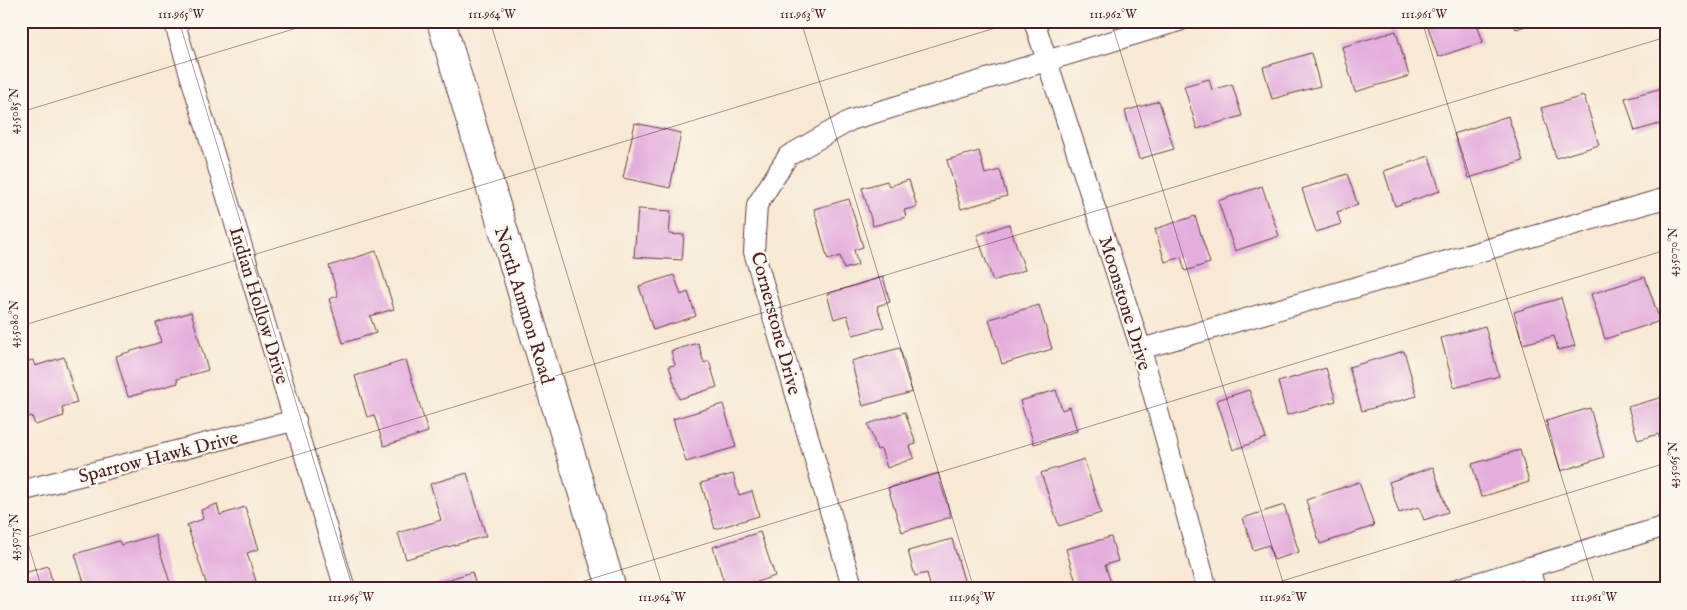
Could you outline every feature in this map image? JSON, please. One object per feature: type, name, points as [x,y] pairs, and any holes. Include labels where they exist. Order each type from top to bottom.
[{"type":"main road","name":"North Ammon Road","points":[[441,21],[612,589]]},
{"type":"street","name":"Moonstone Drive","points":[[1034,21],[1141,349],[1207,589]]},
{"type":"street","name":"Cornerstone Drive","points":[[853,589],[754,252],[756,205],[788,156],[851,120],[1179,21]]},
{"type":"street","name":"Indian Hollow Drive","points":[[175,22],[296,420],[345,589]]},
{"type":"street","points":[[1141,349],[1666,198]]},
{"type":"street","name":"Sparrow Hawk Drive","points":[[21,491],[296,420]]},
{"type":"street","points":[[1457,589],[1666,526]]},
{"type":"street","points":[[1528,567],[1535,589]]},
{"type":"building","points":[[1426,21],[1476,21],[1483,42],[1438,57]]},
{"type":"building","points":[[1513,21],[1537,21],[1537,22],[1516,29]]},
{"type":"building","points":[[1396,31],[1409,76],[1355,92],[1342,47]]},
{"type":"building","points":[[1311,53],[1320,86],[1272,99],[1263,67]]},
{"type":"building","points":[[1209,79],[1212,90],[1232,84],[1242,116],[1197,129],[1184,86]]},
{"type":"building","points":[[1666,87],[1666,122],[1635,131],[1625,98]]},
{"type":"building","points":[[1584,96],[1599,145],[1556,158],[1541,108]]},
{"type":"building","points":[[1159,101],[1174,149],[1139,159],[1125,111]]},
{"type":"building","points":[[1508,116],[1523,161],[1469,178],[1454,134]]},
{"type":"building","points":[[635,123],[681,133],[670,188],[623,178]]},
{"type":"building","points":[[979,151],[985,174],[1000,170],[1007,196],[961,209],[947,160]]},
{"type":"building","points":[[1429,156],[1440,191],[1395,206],[1384,171]]},
{"type":"building","points":[[1347,174],[1358,205],[1337,212],[1341,224],[1316,232],[1302,189]]},
{"type":"building","points":[[909,180],[917,207],[904,210],[906,217],[873,226],[862,188],[887,181],[889,186]]},
{"type":"building","points":[[1262,186],[1279,236],[1235,251],[1218,201]]},
{"type":"building","points":[[849,199],[863,247],[854,250],[858,265],[844,269],[840,256],[828,260],[814,209]]},
{"type":"building","points":[[638,209],[671,211],[669,234],[684,235],[682,260],[634,257]]},
{"type":"building","points":[[1195,216],[1210,263],[1185,271],[1181,257],[1165,262],[1155,229]]},
{"type":"building","points":[[1009,224],[1025,270],[993,281],[977,235]]},
{"type":"building","points":[[376,251],[394,309],[370,316],[376,333],[343,343],[329,299],[338,296],[329,266]]},
{"type":"building","points":[[674,275],[681,295],[688,292],[696,316],[653,330],[639,286]]},
{"type":"building","points":[[883,277],[890,302],[877,306],[884,327],[853,335],[847,315],[834,319],[827,294]]},
{"type":"building","points":[[1645,277],[1660,321],[1605,339],[1591,294]]},
{"type":"building","points":[[1561,298],[1575,346],[1558,350],[1554,336],[1523,344],[1514,312]]},
{"type":"building","points":[[1039,305],[1052,349],[1002,364],[989,319]]},
{"type":"building","points":[[191,312],[208,370],[177,379],[178,383],[128,397],[116,356],[161,342],[156,323]]},
{"type":"building","points":[[1485,326],[1499,376],[1454,388],[1441,338]]},
{"type":"building","points":[[698,343],[704,363],[709,361],[717,387],[679,399],[669,366],[675,365],[671,351]]},
{"type":"building","points":[[900,348],[912,392],[863,406],[851,361]]},
{"type":"building","points":[[1404,351],[1417,396],[1362,411],[1349,367]]},
{"type":"building","points":[[64,357],[77,403],[62,407],[64,416],[35,425],[32,416],[21,420],[21,363],[33,360],[35,366]]},
{"type":"building","points":[[406,360],[428,432],[384,446],[374,415],[367,417],[355,376]]},
{"type":"building","points":[[1326,368],[1336,401],[1287,415],[1278,382]]},
{"type":"building","points":[[1056,390],[1062,410],[1070,407],[1077,431],[1034,444],[1020,401]]},
{"type":"building","points":[[1249,390],[1266,438],[1233,450],[1217,400]]},
{"type":"building","points":[[1666,396],[1666,445],[1662,446],[1658,434],[1638,440],[1628,407]]},
{"type":"building","points":[[723,404],[736,447],[686,462],[673,419]]},
{"type":"building","points":[[1590,408],[1604,457],[1561,471],[1546,421]]},
{"type":"building","points":[[905,412],[916,444],[910,446],[914,458],[887,468],[881,449],[877,450],[868,424]]},
{"type":"building","points":[[1520,450],[1529,482],[1481,497],[1472,464]]},
{"type":"building","points":[[1084,459],[1101,513],[1059,526],[1041,473]]},
{"type":"building","points":[[1433,467],[1448,512],[1424,520],[1419,507],[1399,513],[1389,482]]},
{"type":"building","points":[[467,473],[486,536],[406,559],[398,533],[441,520],[430,484]]},
{"type":"building","points":[[938,473],[951,517],[902,532],[888,488]]},
{"type":"building","points":[[733,474],[739,495],[752,491],[759,516],[715,529],[701,483]]},
{"type":"building","points":[[1359,482],[1374,526],[1320,544],[1306,500]]},
{"type":"building","points":[[217,504],[220,515],[245,507],[259,549],[247,553],[256,581],[234,589],[208,589],[187,525],[203,519],[201,510]]},
{"type":"building","points":[[1284,505],[1299,552],[1274,560],[1269,545],[1253,550],[1243,518]]},
{"type":"building","points":[[760,532],[775,576],[735,589],[726,589],[713,547]]},
{"type":"building","points":[[155,535],[172,589],[86,589],[75,554],[119,541],[121,545]]},
{"type":"building","points":[[1111,537],[1118,561],[1105,565],[1112,586],[1103,589],[1078,589],[1066,549]]},
{"type":"building","points":[[952,539],[965,584],[949,589],[931,589],[927,573],[915,576],[908,551]]},
{"type":"building","points":[[48,566],[54,589],[21,589],[21,574]]},
{"type":"building","points":[[472,572],[477,589],[421,589],[421,588]]}]
